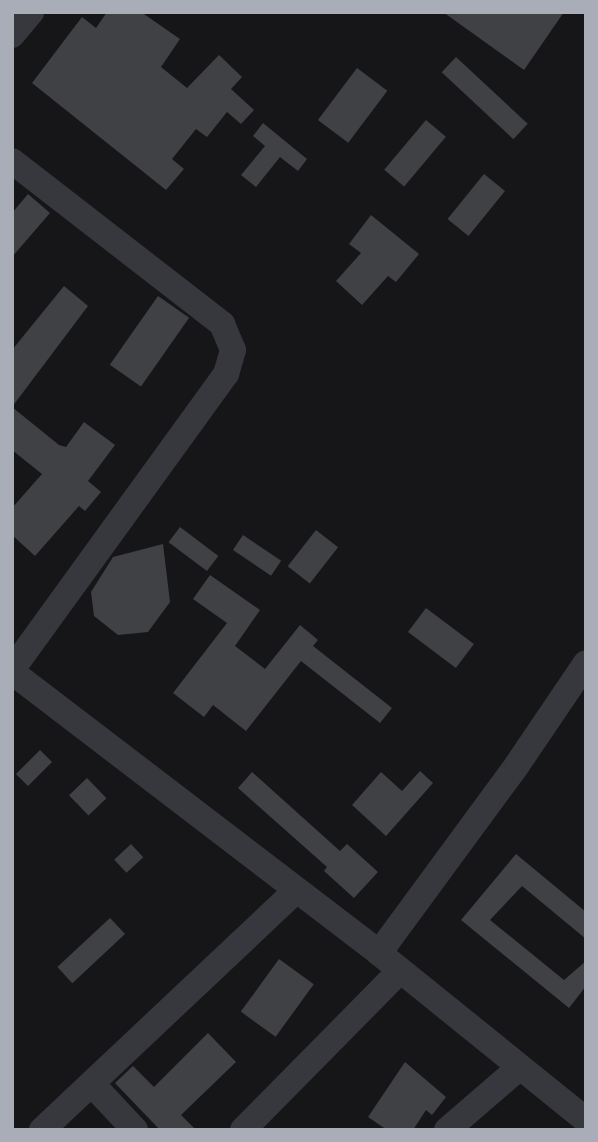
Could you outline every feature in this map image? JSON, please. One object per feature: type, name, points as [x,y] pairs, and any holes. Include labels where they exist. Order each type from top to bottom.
[{"type":"street","points":[[12,35],[31,12]]},
{"type":"street","points":[[12,161],[222,324],[233,350],[226,374],[12,671],[379,953],[586,1120]]},
{"type":"street","points":[[379,953],[517,765],[586,663]]},
{"type":"street","points":[[42,1130],[296,891]]},
{"type":"street","points":[[243,1130],[400,971]]},
{"type":"street","points":[[447,1130],[520,1067]]},
{"type":"street","points":[[92,1084],[135,1130]]},
{"type":"building","points":[[107,12],[141,12],[180,39],[161,67],[187,88],[219,55],[242,77],[231,89],[254,110],[241,124],[227,112],[207,137],[196,129],[172,159],[184,169],[166,190],[32,83],[82,17],[96,28]]},
{"type":"building","points":[[443,12],[564,12],[524,70]]},
{"type":"building","points":[[456,57],[528,124],[513,139],[442,72]]},
{"type":"building","points":[[357,68],[387,91],[348,143],[318,120]]},
{"type":"building","points":[[426,120],[446,137],[404,187],[384,170]]},
{"type":"building","points":[[263,123],[307,159],[298,171],[280,157],[256,187],[241,175],[265,146],[253,136]]},
{"type":"building","points":[[484,174],[505,191],[468,236],[447,219]]},
{"type":"building","points":[[28,194],[50,213],[12,257],[12,213]]},
{"type":"building","points":[[371,215],[419,254],[396,282],[388,276],[362,305],[336,281],[361,253],[349,244]]},
{"type":"building","points":[[64,286],[88,306],[12,407],[12,350]]},
{"type":"building","points":[[158,296],[189,318],[141,387],[110,365]]},
{"type":"building","points":[[12,407],[59,445],[66,447],[84,422],[115,445],[88,481],[101,492],[85,511],[79,506],[35,556],[12,535],[12,508],[42,474],[12,450]]},
{"type":"building","points":[[180,527],[218,556],[207,571],[169,542]]},
{"type":"building","points":[[316,530],[338,547],[310,583],[288,566]]},
{"type":"building","points":[[243,535],[281,561],[271,576],[233,550]]},
{"type":"building","points":[[163,544],[170,602],[148,632],[118,635],[94,616],[91,592],[113,557]]},
{"type":"building","points":[[210,575],[260,610],[235,646],[265,669],[300,625],[318,640],[313,646],[392,708],[380,723],[301,661],[246,731],[213,705],[204,717],[173,693],[227,623],[193,599]]},
{"type":"building","points":[[426,608],[474,644],[456,668],[408,632]]},
{"type":"building","points":[[40,750],[52,762],[28,786],[16,774]]},
{"type":"building","points":[[420,771],[433,783],[386,836],[352,805],[381,772],[402,791]]},
{"type":"building","points":[[252,772],[340,851],[347,844],[378,872],[354,898],[324,871],[327,867],[238,788]]},
{"type":"building","points":[[87,778],[106,798],[88,816],[69,795]]},
{"type":"building","points":[[131,844],[143,857],[126,873],[114,860]]},
{"type":"building","points":[[516,854],[586,912],[586,939],[522,886],[490,920],[564,980],[586,961],[586,986],[569,1008],[461,920]]},
{"type":"building","points":[[110,918],[125,934],[72,983],[57,967]]},
{"type":"building","points":[[279,959],[314,984],[276,1037],[241,1012]]},
{"type":"building","points":[[208,1033],[236,1062],[181,1115],[196,1130],[160,1130],[115,1083],[133,1066],[154,1087]]},
{"type":"building","points":[[405,1062],[446,1097],[432,1115],[426,1110],[413,1130],[387,1130],[368,1117]]}]
